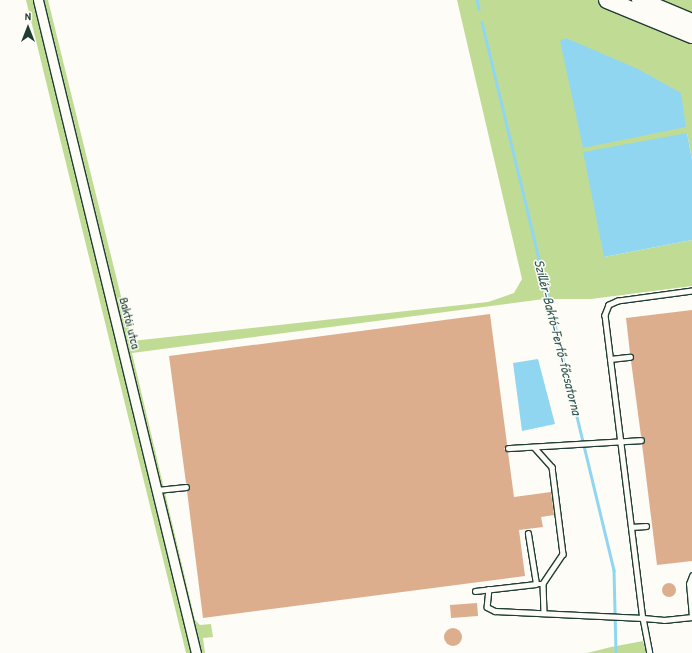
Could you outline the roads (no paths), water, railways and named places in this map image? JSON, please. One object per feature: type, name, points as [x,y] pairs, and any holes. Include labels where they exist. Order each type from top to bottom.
[{"type":"highway","points":[[607,0],[692,35]]},
{"type":"highway","points":[[640,0],[692,22]]},
{"type":"street","name":"Baktói utca","points":[[38,0],[196,653]]},
{"type":"lane","points":[[650,653],[643,618],[631,528],[605,314],[610,305],[626,299],[692,290]]},
{"type":"lane","points":[[610,359],[630,356]]},
{"type":"lane","points":[[508,448],[620,443],[641,440]]},
{"type":"lane","points":[[534,447],[552,467],[563,554],[543,584],[544,613]]},
{"type":"lane","points":[[157,490],[186,487]]},
{"type":"lane","points":[[631,528],[646,526]]},
{"type":"lane","points":[[528,534],[536,584]]},
{"type":"lane","points":[[489,588],[487,607],[495,611],[664,620],[692,617],[689,584],[692,576]]},
{"type":"lane","points":[[475,591],[489,588],[543,584]]},
{"type":"water","points":[[566,38],[638,69],[681,93],[686,127],[583,148],[560,41]]},
{"type":"water","points":[[687,133],[692,160],[692,240],[604,257],[583,152]]},
{"type":"water","points":[[538,359],[555,424],[522,431],[513,363]]},
{"type":"waterway","name":"Szillér-Baktó-Fertő-főcsatorna","points":[[477,0],[479,9]]},
{"type":"waterway","name":"Szillér-Baktó-Fertő-főcsatorna","points":[[482,22],[614,570],[616,653]]}]
